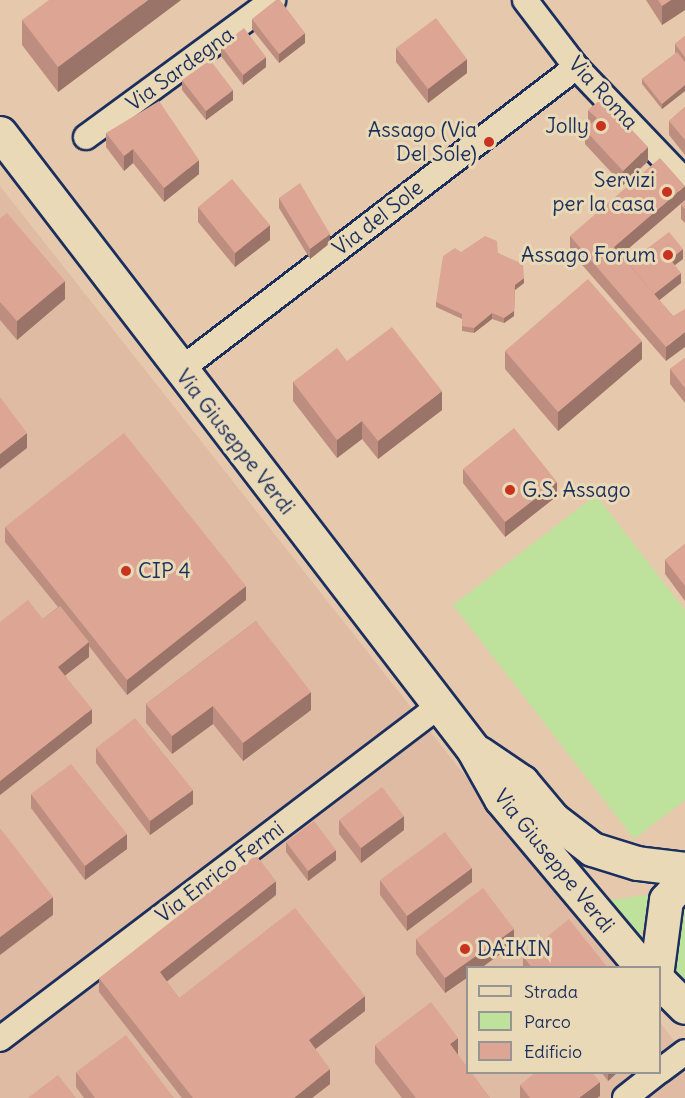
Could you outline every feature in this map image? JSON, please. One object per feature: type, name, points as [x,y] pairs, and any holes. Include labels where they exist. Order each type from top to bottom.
[{"type":"main road","name":"Via Giuseppe Verdi","points":[[0,133],[472,749],[501,799],[642,966]]},
{"type":"main road","name":"Via Giuseppe Verdi","points":[[472,749],[522,782],[553,819],[592,849],[637,863],[685,869]]},
{"type":"main road","points":[[657,966],[666,900],[685,878]]},
{"type":"street","name":"Via Sardegna","points":[[86,137],[273,0]]},
{"type":"street","name":"Via Roma","points":[[525,0],[576,67],[685,181]]},
{"type":"street","name":"Via del Sole","points":[[180,370],[576,67]]},
{"type":"street","name":"Via Enrico Fermi","points":[[0,1039],[439,706]]},
{"type":"street","points":[[661,1070],[685,1052]]},
{"type":"street","points":[[625,1098],[656,1074]]},
{"type":"shaded area","points":[[0,186],[615,966],[466,966],[466,1074],[661,1074],[661,1023],[685,1055],[685,1098],[0,1098]]},
{"type":"green space","points":[[596,495],[685,610],[685,800],[634,839],[453,605]]},
{"type":"green space","points":[[685,891],[685,994],[668,975],[680,897]]},
{"type":"green space","points":[[648,895],[640,941],[609,906],[611,900]]},
{"type":"building","points":[[49,0],[148,0],[58,67],[22,20]]},
{"type":"building","points":[[276,0],[280,0],[305,33],[279,54],[252,19]]},
{"type":"building","points":[[658,0],[671,0],[662,6]]},
{"type":"building","points":[[436,18],[467,59],[428,89],[396,48]]},
{"type":"building","points":[[244,28],[266,57],[243,75],[221,46]]},
{"type":"building","points":[[685,36],[685,57],[675,44]]},
{"type":"building","points":[[677,52],[685,62],[685,85],[662,104],[642,79]]},
{"type":"building","points":[[210,60],[233,90],[206,111],[182,80]]},
{"type":"building","points":[[602,98],[648,147],[623,171],[585,130],[597,118],[588,110]]},
{"type":"building","points":[[159,101],[199,160],[164,188],[133,149],[124,156],[106,133]]},
{"type":"building","points":[[685,107],[685,140],[669,121]]},
{"type":"building","points":[[660,158],[685,186],[614,247],[673,316],[685,309],[685,332],[666,347],[570,236]]},
{"type":"building","points":[[232,179],[270,225],[235,253],[198,207]]},
{"type":"building","points":[[300,183],[330,234],[310,249],[279,198]]},
{"type":"building","points":[[7,213],[65,281],[17,321],[0,302],[0,218]]},
{"type":"building","points":[[669,232],[683,249],[670,259],[681,273],[654,294],[628,263]]},
{"type":"building","points":[[485,236],[497,241],[498,253],[523,264],[524,278],[515,285],[514,311],[504,318],[492,313],[474,328],[462,326],[462,314],[436,302],[443,256],[455,248],[461,252]]},
{"type":"building","points":[[588,279],[642,341],[558,412],[505,351]]},
{"type":"building","points":[[392,327],[442,391],[378,441],[362,421],[337,440],[293,382],[337,348],[347,361]]},
{"type":"building","points":[[685,358],[685,388],[670,369]]},
{"type":"building","points":[[0,397],[27,433],[0,454]]},
{"type":"building","name":"G.S. Assago","points":[[514,428],[557,482],[505,522],[463,469]]},
{"type":"building","name":"CIP 4","points":[[124,433],[246,586],[127,680],[5,527]]},
{"type":"building","points":[[685,544],[685,586],[665,560]]},
{"type":"building","points":[[28,600],[43,619],[60,606],[89,642],[58,667],[92,709],[0,781],[0,622]]},
{"type":"building","points":[[256,621],[311,692],[243,743],[213,706],[172,736],[146,704]]},
{"type":"building","points":[[135,718],[193,790],[150,821],[96,748]]},
{"type":"building","points":[[71,764],[127,834],[85,866],[31,794]]},
{"type":"building","points":[[382,787],[404,816],[361,848],[339,820]]},
{"type":"building","points":[[314,821],[336,850],[308,871],[286,842]]},
{"type":"building","points":[[0,828],[53,897],[0,937]]},
{"type":"building","points":[[445,832],[472,868],[407,916],[380,880]]},
{"type":"building","points":[[256,855],[276,881],[160,972],[179,998],[295,908],[365,996],[309,1040],[330,1069],[294,1098],[193,1098],[99,978]]},
{"type":"building","name":"DAIKIN","points":[[483,888],[514,929],[445,978],[416,939]]},
{"type":"building","points":[[569,919],[606,966],[530,966],[523,956]]},
{"type":"building","points":[[431,1002],[458,1038],[450,1044],[466,1065],[466,1074],[472,1074],[490,1098],[416,1098],[375,1045]]},
{"type":"building","points":[[126,1035],[174,1098],[95,1098],[76,1072]]},
{"type":"building","points":[[534,1074],[594,1074],[600,1082],[579,1098],[530,1098],[520,1085]]},
{"type":"building","points":[[58,1075],[76,1098],[28,1098]]},
{"type":"place","name":"Jolly","points":[[601,126]]},
{"type":"place","name":"Assago (Via Del Sole)","points":[[489,142]]},
{"type":"place","name":"Servizi per la casa","points":[[667,192]]},
{"type":"place","name":"Assago Forum","points":[[668,255]]},
{"type":"place","name":"G.S. Assago","points":[[510,490]]},
{"type":"place","name":"CIP 4","points":[[126,571]]},
{"type":"place","name":"DAIKIN","points":[[465,949]]}]
